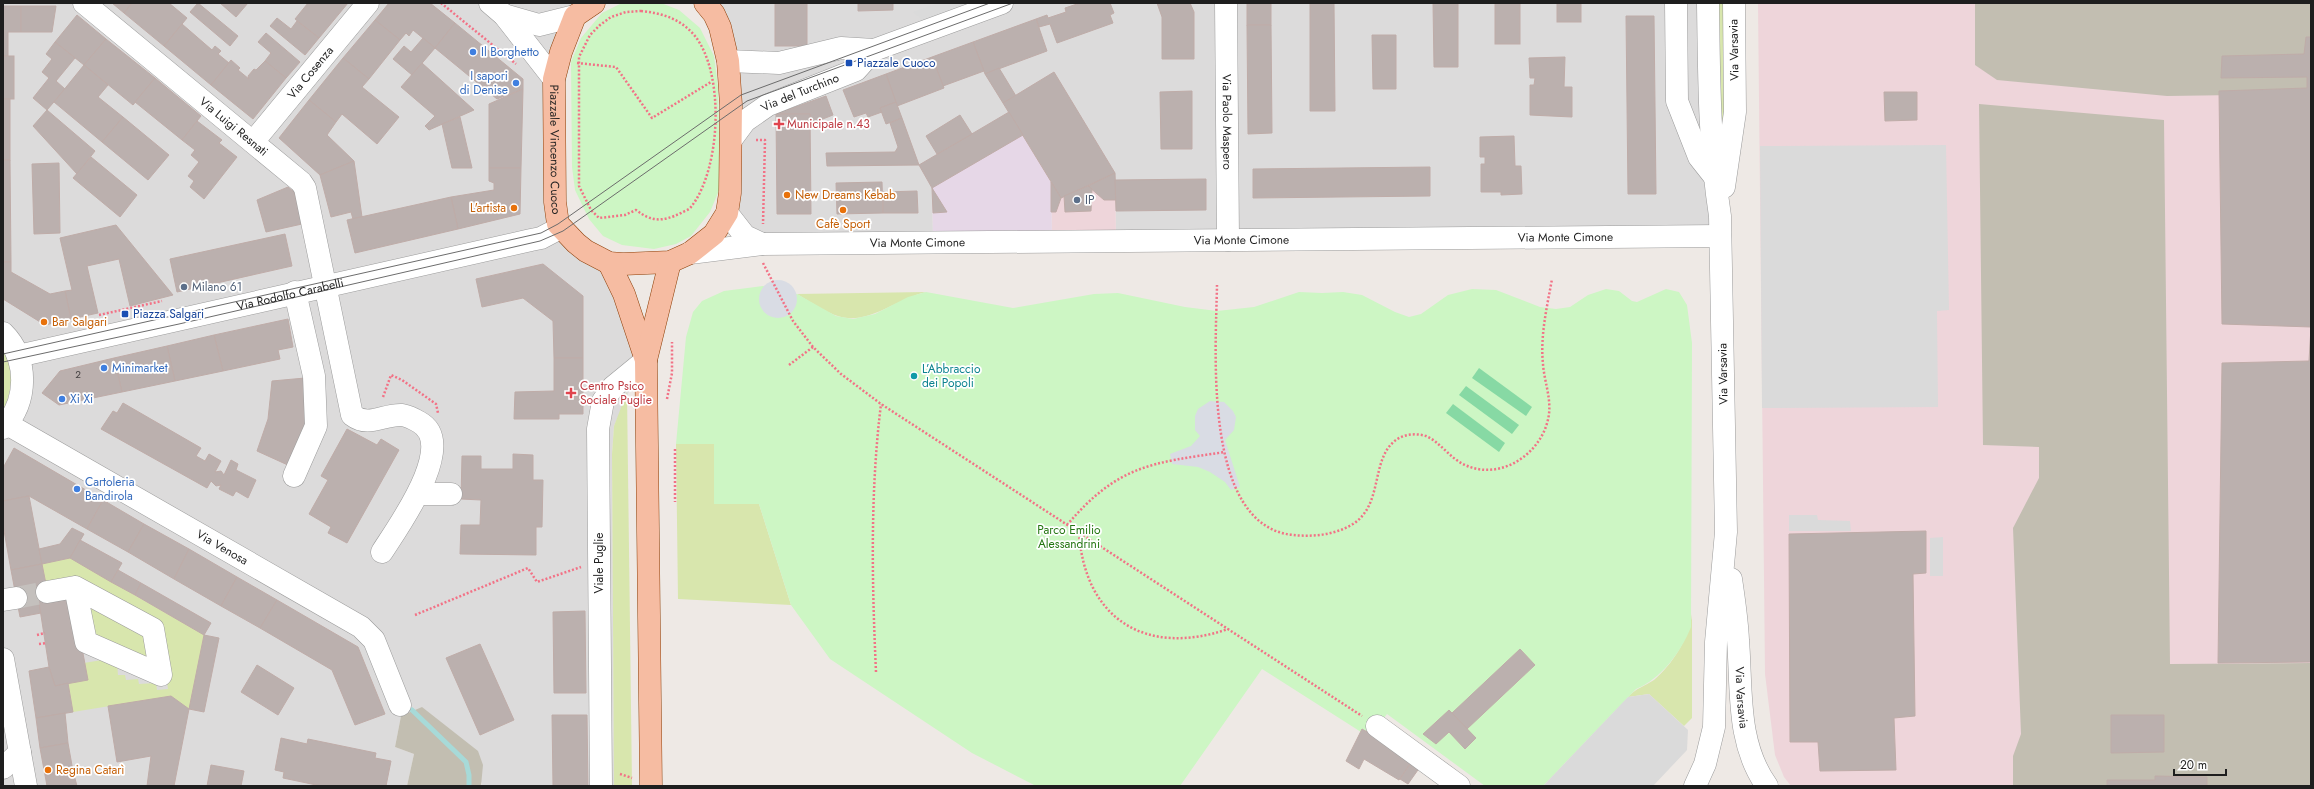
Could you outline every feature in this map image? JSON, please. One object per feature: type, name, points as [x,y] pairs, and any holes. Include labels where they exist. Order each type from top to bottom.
[{"type":"main road","points":[[575,16],[594,3]]},
{"type":"main road","name":"Piazzale Vincenzo Cuoco","points":[[575,16],[561,52],[554,79],[555,202],[560,228],[586,251],[609,263],[670,262],[690,253],[714,234],[728,213],[730,193],[728,61],[720,27],[714,14],[704,3]]},
{"type":"main road","points":[[643,782],[646,360],[670,262]]},
{"type":"main road","points":[[609,263],[624,294],[646,360]]},
{"type":"street","name":"Via Luigi Resnati","points":[[84,3],[301,182],[304,188],[352,415],[358,420],[368,422],[402,415],[423,425],[430,435],[431,458],[418,494]]},
{"type":"street","name":"Via Cosenza","points":[[253,142],[368,3]]},
{"type":"street","name":"Via del Turchino","points":[[728,61],[779,63],[842,48],[874,50],[1002,3]]},
{"type":"street","name":"Via Paolo Maspero","points":[[1226,3],[1228,240]]},
{"type":"street","name":"Via Varsavia","points":[[1676,3],[1677,101],[1699,157],[1714,177]]},
{"type":"street","name":"Via Varsavia","points":[[1708,3],[1709,115],[1720,226],[1726,532],[1738,641],[1743,719],[1753,761],[1767,786]]},
{"type":"street","name":"Via Varsavia","points":[[1720,226],[1735,112],[1734,3]]},
{"type":"street","points":[[497,9],[539,25],[575,16]]},
{"type":"street","points":[[497,9],[554,79]]},
{"type":"street","name":"Via del Turchino","points":[[730,140],[745,121],[768,104],[856,70],[874,50]]},
{"type":"street","name":"Via Monte Cimone","points":[[728,213],[745,236],[762,244]]},
{"type":"street","name":"Via Monte Cimone","points":[[690,253],[762,244],[1228,240],[1720,226]]},
{"type":"street","name":"Via Rodolfo Carabelli","points":[[18,356],[295,292],[536,239],[560,228]]},
{"type":"street","points":[[294,476],[316,426],[314,376],[295,292]]},
{"type":"street","points":[[3,333],[18,356],[22,372],[22,393],[16,409],[5,426]]},
{"type":"street","name":"Viale Puglie","points":[[607,779],[598,429],[603,401],[613,387],[646,360]]},
{"type":"street","name":"Via Venosa","points":[[5,426],[361,627],[374,640],[400,705]]},
{"type":"street","points":[[382,552],[418,494],[452,494]]},
{"type":"street","name":"Via Varsavia","points":[[1695,786],[1705,764],[1714,727],[1716,642],[1726,532]]},
{"type":"street","points":[[47,592],[75,587]]},
{"type":"street","points":[[3,659],[26,786]]},
{"type":"street","points":[[1377,726],[1459,786]]},
{"type":"street","points":[[3,768],[20,752]]},
{"type":"path","points":[[441,3],[518,66]]},
{"type":"path","name":"Piazzale Vincenzo Cuoco","points":[[578,63],[616,67],[652,118],[713,80],[707,59],[694,34],[682,24],[670,17],[655,12],[626,12],[611,18],[590,35],[583,47],[578,63],[579,186],[591,210],[599,218],[625,215],[636,210],[647,218],[667,220],[690,208],[703,184],[714,144],[715,99]]},
{"type":"path","points":[[765,140],[762,265],[793,321],[813,347],[841,374],[881,404],[1377,726]]},
{"type":"path","points":[[1217,285],[1217,419],[1236,488],[1254,516],[1275,530],[1302,536],[1331,533],[1344,529],[1356,522],[1366,511],[1374,493],[1382,460],[1387,450],[1395,441],[1403,436],[1415,434],[1425,436],[1462,464],[1474,468],[1490,470],[1508,467],[1522,460],[1540,440],[1549,414],[1549,400],[1542,362],[1546,319],[1552,280]]},
{"type":"path","points":[[99,315],[162,301]]},
{"type":"path","points":[[789,365],[813,347]]},
{"type":"path","points":[[876,672],[873,535],[877,436],[881,404]]},
{"type":"path","points":[[675,449],[675,502]]},
{"type":"path","points":[[1067,525],[1092,498],[1130,472],[1159,461],[1225,452]]},
{"type":"path","points":[[1079,532],[1083,566],[1090,584],[1100,600],[1113,616],[1129,626],[1147,634],[1168,639],[1207,636],[1228,629]]},
{"type":"path","points":[[415,615],[528,568],[537,582],[587,565]]},
{"type":"path","points":[[37,635],[45,633]]},
{"type":"path","points":[[39,644],[47,643]]},
{"type":"path","points":[[607,779],[643,782]]},
{"type":"shaded area","points":[[3,3],[486,3],[503,16],[572,18],[559,50],[557,227],[20,354],[3,330]]},
{"type":"shaded area","points":[[491,3],[590,3],[539,23]]},
{"type":"shaded area","points":[[708,3],[1702,3],[1716,231],[1116,236],[1115,173],[1063,87],[1009,112],[919,165],[932,188],[933,237],[736,239],[734,81]]},
{"type":"shaded area","points":[[939,3],[973,3],[924,21],[913,12]]},
{"type":"shaded area","points":[[1758,3],[2311,3],[2311,786],[1791,786],[1784,777],[1775,755],[1765,674]]},
{"type":"shaded area","points":[[1975,3],[2311,3],[2311,94],[2167,96],[1997,80],[1975,65]]},
{"type":"shaded area","points":[[1054,72],[1115,173],[1116,236],[1052,236],[1051,182],[1003,103]]},
{"type":"shaded area","points":[[1979,104],[2164,120],[2170,664],[2311,663],[2311,786],[2013,786],[2013,756],[2021,734],[2013,528],[2039,478],[2039,447],[1983,445]]},
{"type":"shaded area","points":[[1009,112],[1051,182],[1052,236],[933,237],[932,188],[919,165]]},
{"type":"shaded area","points":[[1946,145],[1949,310],[1937,311],[1938,407],[1762,408],[1760,146]]},
{"type":"shaded area","points":[[559,231],[608,266],[643,359],[614,426],[612,454],[614,786],[481,786],[482,783],[401,716],[395,747],[414,754],[407,786],[30,786],[3,642],[3,434],[22,357]]},
{"type":"shaded area","points":[[774,280],[782,280],[792,285],[796,292],[796,306],[792,313],[782,318],[774,318],[764,313],[762,310],[759,303],[759,295],[764,285],[767,283]]},
{"type":"shaded area","points":[[1210,401],[1224,402],[1233,411],[1236,417],[1234,430],[1225,440],[1240,487],[1231,490],[1225,482],[1210,472],[1198,467],[1172,464],[1170,454],[1191,446],[1200,436],[1195,430],[1195,416],[1198,409]]},
{"type":"shaded area","points":[[1789,515],[1817,515],[1818,520],[1850,521],[1851,531],[1789,531]]},
{"type":"shaded area","points":[[1943,537],[1943,576],[1930,576],[1930,538]]},
{"type":"shaded area","points":[[3,679],[23,786],[3,786]]},
{"type":"shaded area","points":[[1649,694],[1688,730],[1687,750],[1653,786],[1544,785],[1628,697]]},
{"type":"shaded area","points":[[422,707],[478,751],[483,765],[481,786],[407,786],[414,754],[395,747],[401,716]]},
{"type":"green space","points":[[661,3],[679,10],[700,28],[714,56],[718,87],[720,188],[710,212],[691,236],[676,244],[654,249],[622,245],[603,236],[589,219],[575,190],[572,167],[571,62],[581,38],[602,13],[620,4]]},
{"type":"green space","points":[[1717,3],[1725,3],[1726,119],[1720,143]]},
{"type":"green space","name":"Parco Emilio Alessandrini","points":[[763,286],[797,294],[836,316],[853,319],[875,314],[908,297],[926,292],[1013,308],[1094,294],[1118,293],[1185,307],[1217,311],[1254,307],[1299,292],[1343,292],[1362,295],[1395,312],[1409,317],[1421,314],[1448,295],[1472,289],[1496,290],[1540,307],[1556,309],[1570,307],[1588,295],[1606,289],[1619,291],[1632,301],[1637,302],[1666,289],[1679,292],[1687,305],[1692,343],[1691,627],[1682,646],[1662,672],[1654,679],[1636,689],[1543,786],[1485,786],[1387,714],[1371,734],[1363,729],[1361,732],[1262,669],[1180,786],[1036,786],[972,753],[830,659],[791,605],[759,504],[714,504],[714,444],[676,444],[686,337],[693,312],[702,301],[724,291]]},
{"type":"green space","points":[[926,292],[912,296],[876,313],[863,317],[852,318],[833,314],[797,294]]},
{"type":"green space","points":[[3,351],[10,366],[11,381],[3,412]]},
{"type":"green space","points":[[1479,368],[1532,407],[1526,416],[1472,378]]},
{"type":"green space","points":[[1466,386],[1519,425],[1512,434],[1459,395]]},
{"type":"green space","points":[[627,392],[632,786],[614,786],[612,454],[614,426]]},
{"type":"green space","points":[[1453,404],[1505,443],[1499,452],[1446,413]]},
{"type":"green space","points":[[676,444],[714,444],[714,504],[759,504],[791,605],[678,599]]},
{"type":"green space","points":[[70,558],[204,635],[189,709],[171,696],[73,712],[68,683],[84,663],[108,659],[109,664],[117,663],[118,675],[125,675],[126,680],[138,679],[139,684],[156,683],[157,690],[168,689],[158,620],[46,584],[42,564]]},
{"type":"green space","points":[[90,602],[129,623],[130,629],[136,628],[138,634],[145,633],[150,660],[107,646],[92,632]]},
{"type":"green space","points":[[1692,614],[1692,718],[1684,726],[1649,694],[1628,697],[1637,689],[1654,680],[1667,667],[1684,641],[1691,623]]},
{"type":"building","points":[[112,3],[132,3],[124,13]]},
{"type":"building","points":[[132,3],[169,3],[187,18],[164,46],[124,13]]},
{"type":"building","points":[[198,3],[238,36],[230,46],[190,12]]},
{"type":"building","points":[[220,3],[248,3],[236,17]]},
{"type":"building","points":[[308,3],[348,3],[319,38],[295,19]]},
{"type":"building","points":[[389,3],[430,3],[455,23],[435,48],[413,30],[409,36],[406,33],[400,40],[375,20]]},
{"type":"building","points":[[775,3],[807,3],[807,46],[775,46]]},
{"type":"building","points":[[858,3],[893,3],[893,10],[858,11]]},
{"type":"building","points":[[1080,3],[1110,3],[1114,13],[1110,15],[1113,23],[1057,43],[1050,24],[1039,27],[1036,19],[1047,15],[1048,18],[1066,12],[1065,8]]},
{"type":"building","points":[[1157,3],[1190,3],[1194,12],[1194,59],[1162,59],[1162,17]]},
{"type":"building","points":[[1247,3],[1271,3],[1271,25],[1247,25]]},
{"type":"building","points":[[1310,3],[1334,3],[1335,111],[1310,111]]},
{"type":"building","points":[[1433,3],[1458,3],[1458,67],[1434,67]]},
{"type":"building","points":[[1495,3],[1520,3],[1520,44],[1495,44]]},
{"type":"building","points":[[1557,3],[1581,3],[1581,22],[1557,22]]},
{"type":"building","points":[[3,6],[21,6],[21,32],[8,32],[8,56],[3,56]]},
{"type":"building","points":[[21,6],[56,6],[52,32],[21,32]]},
{"type":"building","points":[[77,15],[106,39],[84,65],[55,42]]},
{"type":"building","points":[[1626,16],[1654,16],[1656,194],[1628,194]]},
{"type":"building","points":[[277,18],[291,29],[297,21],[319,38],[305,55],[270,26]]},
{"type":"building","points":[[1036,19],[1047,51],[985,74],[973,42]]},
{"type":"building","points":[[375,20],[400,40],[369,79],[343,58]]},
{"type":"building","points":[[455,23],[523,79],[523,89],[497,99],[435,48]]},
{"type":"building","points":[[182,24],[212,50],[215,46],[221,51],[218,54],[229,63],[211,85],[164,46]]},
{"type":"building","points":[[1247,25],[1271,25],[1272,133],[1248,134]]},
{"type":"building","points":[[266,33],[300,62],[286,78],[265,61],[271,53],[258,42]]},
{"type":"building","points":[[1372,35],[1396,35],[1396,89],[1373,89]]},
{"type":"building","points":[[2306,37],[2311,37],[2311,327],[2222,324],[2219,91],[2307,88],[2307,77],[2221,78],[2222,56],[2304,54]]},
{"type":"building","points":[[423,38],[435,48],[412,75],[393,59],[404,46],[411,52]]},
{"type":"building","points":[[106,39],[155,78],[133,105],[84,65]]},
{"type":"building","points":[[55,42],[75,58],[56,81],[65,89],[47,110],[33,98],[49,78],[42,72],[52,59],[46,54]]},
{"type":"building","points":[[973,42],[984,71],[943,86],[932,57]]},
{"type":"building","points":[[3,56],[14,56],[14,99],[3,99]]},
{"type":"building","points":[[932,57],[944,88],[897,106],[886,74]]},
{"type":"building","points":[[1565,57],[1564,87],[1572,87],[1572,117],[1530,115],[1530,85],[1534,85],[1535,78],[1530,78],[1529,58]]},
{"type":"building","points":[[343,58],[369,79],[362,87],[399,117],[377,144],[342,114],[336,122],[309,100]]},
{"type":"building","points":[[231,60],[240,68],[238,70],[249,79],[248,76],[254,69],[256,70],[265,61],[286,78],[253,119],[211,85]]},
{"type":"building","points":[[422,63],[474,110],[429,130],[425,126],[435,116],[401,87]]},
{"type":"building","points":[[84,65],[108,85],[98,97],[123,117],[102,142],[54,102]]},
{"type":"building","points":[[999,68],[1016,96],[1003,103],[985,74]]},
{"type":"building","points":[[1054,72],[1115,173],[1061,198],[1003,103]]},
{"type":"building","points":[[886,74],[896,102],[880,108],[882,112],[868,117],[866,113],[854,117],[843,90]]},
{"type":"building","points":[[155,78],[201,116],[182,140],[135,102]]},
{"type":"building","points":[[523,89],[521,168],[489,168],[489,104]]},
{"type":"building","points":[[1192,91],[1192,149],[1161,149],[1160,92]]},
{"type":"building","points":[[1884,92],[1917,92],[1917,120],[1885,121]]},
{"type":"building","points":[[826,96],[833,115],[810,124],[810,114],[776,114]]},
{"type":"building","points":[[3,99],[10,99],[10,160],[3,160]]},
{"type":"building","points":[[309,100],[336,122],[327,135],[354,161],[320,175],[279,138]]},
{"type":"building","points":[[896,102],[902,118],[886,124],[880,108]]},
{"type":"building","points":[[47,110],[95,151],[77,174],[33,126]]},
{"type":"building","points":[[1009,112],[1023,135],[932,188],[919,165]]},
{"type":"building","points":[[776,114],[810,114],[811,214],[777,214]]},
{"type":"building","points":[[960,115],[972,134],[937,154],[926,136]]},
{"type":"building","points":[[123,117],[169,155],[148,180],[102,142]]},
{"type":"building","points":[[460,117],[472,168],[452,168],[442,124]]},
{"type":"building","points":[[902,118],[919,165],[827,166],[826,153],[895,152],[898,147],[890,123]]},
{"type":"building","points":[[197,121],[222,140],[219,143],[237,157],[204,199],[190,187],[194,181],[188,176],[199,162],[191,155],[195,150],[182,140]]},
{"type":"building","points":[[1514,136],[1515,166],[1521,166],[1522,194],[1501,195],[1501,192],[1481,192],[1481,164],[1485,164],[1485,157],[1480,157],[1480,137]]},
{"type":"building","points":[[91,157],[137,195],[120,217],[73,178]]},
{"type":"building","points":[[3,160],[10,160],[11,262],[3,262]]},
{"type":"building","points":[[354,161],[362,217],[353,219],[351,212],[331,217],[320,175]]},
{"type":"building","points":[[59,163],[60,233],[34,234],[32,164]]},
{"type":"building","points":[[1430,167],[1430,196],[1253,198],[1253,169]]},
{"type":"building","points":[[489,168],[521,168],[520,214],[458,229],[451,197],[494,190],[494,183],[489,181]]},
{"type":"building","points":[[1115,173],[1116,200],[1104,200],[1088,186]]},
{"type":"building","points":[[1206,179],[1206,210],[1116,211],[1115,180]]},
{"type":"building","points":[[882,182],[883,213],[837,214],[836,183]]},
{"type":"building","points":[[1051,182],[1061,198],[1056,212],[1051,212]]},
{"type":"building","points":[[1088,186],[1092,189],[1091,211],[1065,212],[1064,196]]},
{"type":"building","points":[[288,187],[294,192],[302,224],[266,232],[257,200]]},
{"type":"building","points":[[932,188],[947,212],[933,213]]},
{"type":"building","points":[[917,191],[918,213],[883,213],[883,192]]},
{"type":"building","points":[[451,197],[458,229],[355,253],[347,220]]},
{"type":"building","points":[[116,225],[173,295],[130,306],[119,259],[87,266],[98,313],[71,319],[65,291],[72,290],[60,238]]},
{"type":"building","points":[[285,234],[292,266],[177,292],[170,259]]},
{"type":"building","points":[[3,262],[11,262],[11,272],[50,294],[65,291],[71,319],[45,325],[3,299]]},
{"type":"building","points":[[543,264],[583,296],[583,358],[554,358],[553,321],[523,298],[482,307],[476,279]]},
{"type":"building","points":[[288,319],[293,347],[278,350],[280,359],[223,371],[214,335]]},
{"type":"building","points":[[2311,327],[2311,662],[2218,663],[2222,363],[2309,361]]},
{"type":"building","points":[[214,335],[223,371],[175,381],[167,346]]},
{"type":"building","points":[[167,346],[175,381],[122,392],[114,358]]},
{"type":"building","points":[[114,358],[122,392],[59,405],[42,393],[60,371]]},
{"type":"building","points":[[554,358],[583,358],[583,414],[559,414],[559,419],[514,419],[515,392],[554,391]]},
{"type":"building","points":[[305,378],[305,431],[290,466],[257,451],[268,419],[272,381]]},
{"type":"building","points":[[123,403],[201,448],[196,456],[205,461],[209,454],[221,461],[215,472],[221,471],[224,475],[231,460],[238,464],[236,470],[256,480],[248,498],[236,491],[233,496],[219,489],[221,485],[216,486],[211,481],[207,488],[101,429],[113,411],[117,413]]},
{"type":"building","points":[[347,429],[377,445],[381,439],[399,450],[347,543],[328,533],[331,527],[309,514],[328,480],[321,476]]},
{"type":"building","points":[[14,448],[103,500],[87,529],[29,496],[3,501],[3,468]]},
{"type":"building","points":[[513,454],[533,455],[533,480],[543,480],[542,527],[536,527],[536,555],[460,554],[461,525],[480,525],[481,500],[461,499],[462,456],[481,456],[481,469],[513,469]]},
{"type":"building","points":[[29,496],[42,564],[11,570],[3,525],[3,501]]},
{"type":"building","points":[[103,500],[144,524],[128,552],[87,529]]},
{"type":"building","points":[[144,524],[189,549],[174,579],[128,552]]},
{"type":"building","points":[[72,528],[84,534],[70,558],[42,564],[39,549],[60,544]]},
{"type":"building","points":[[1926,531],[1926,573],[1913,574],[1915,716],[1894,718],[1896,770],[1820,771],[1818,742],[1790,742],[1789,534]]},
{"type":"building","points":[[80,540],[122,563],[111,582],[70,558]]},
{"type":"building","points":[[189,549],[237,577],[221,606],[174,579]]},
{"type":"building","points":[[42,564],[48,594],[38,596],[41,613],[20,617],[11,570]]},
{"type":"building","points":[[118,570],[141,583],[135,595],[111,582]]},
{"type":"building","points":[[237,577],[277,600],[260,628],[221,606]]},
{"type":"building","points":[[141,583],[211,623],[204,635],[135,595]]},
{"type":"building","points":[[71,590],[88,680],[55,686],[49,667],[38,596]]},
{"type":"building","points":[[277,600],[358,647],[385,714],[355,725],[332,670],[260,628]]},
{"type":"building","points":[[585,611],[586,693],[554,693],[553,612]]},
{"type":"building","points":[[204,635],[219,638],[204,712],[189,709]]},
{"type":"building","points":[[480,644],[514,720],[480,735],[446,658]]},
{"type":"building","points":[[1520,649],[1535,665],[1467,729],[1452,713]]},
{"type":"building","points":[[257,665],[294,688],[278,715],[241,692]]},
{"type":"building","points":[[49,667],[55,686],[68,683],[73,712],[36,718],[29,671]]},
{"type":"building","points":[[171,696],[189,709],[174,786],[147,786],[151,756],[117,762],[108,706]]},
{"type":"building","points":[[1449,710],[1476,738],[1465,749],[1449,732],[1436,744],[1423,734]]},
{"type":"building","points":[[65,713],[68,743],[40,748],[36,718]]},
{"type":"building","points":[[552,715],[587,715],[588,786],[553,786]]},
{"type":"building","points":[[2111,715],[2164,715],[2164,752],[2111,753]]},
{"type":"building","points":[[1362,729],[1389,744],[1412,761],[1399,780],[1364,759],[1359,769],[1346,761]]},
{"type":"building","points":[[281,738],[307,744],[308,739],[376,753],[375,758],[391,761],[386,786],[321,786],[283,778],[284,772],[275,770]]},
{"type":"building","points":[[68,743],[73,771],[45,775],[40,748]]},
{"type":"building","points":[[1412,761],[1420,767],[1408,784],[1400,779]]},
{"type":"building","points":[[211,765],[244,771],[241,786],[207,786]]},
{"type":"building","points":[[73,771],[77,786],[47,786],[45,775]]},
{"type":"building","points":[[2155,776],[2207,777],[2207,786],[2107,786],[2107,780],[2155,780]]},
{"type":"waterway","points":[[412,710],[466,762],[469,775],[469,786]]},
{"type":"tunnel","points":[[16,598],[47,592]]},
{"type":"tram line","points":[[3,354],[541,233],[558,224],[741,95],[990,3]]},
{"type":"tram line","points":[[3,362],[179,324],[540,241],[563,231],[747,101],[1013,3]]},
{"type":"place","name":"Il Borghetto","points":[[473,52]]},
{"type":"place","name":"Piazzale Cuoco","points":[[849,63]]},
{"type":"place","name":"I sapori di Denise","points":[[516,83]]},
{"type":"place","name":"Municipale n.43","points":[[779,124]]},
{"type":"place","name":"New Dreams Kebab","points":[[787,195]]},
{"type":"place","name":"IP","points":[[1077,200]]},
{"type":"place","name":"L'artista","points":[[514,208]]},
{"type":"place","name":"Cafè Sport","points":[[843,210]]},
{"type":"place","name":"Milano 61","points":[[184,287]]},
{"type":"place","name":"Piazza Salgari","points":[[125,314]]},
{"type":"place","name":"Bar Salgari","points":[[44,322]]},
{"type":"place","name":"Minimarket","points":[[104,368]]},
{"type":"place","name":"L’Abbraccio dei Popoli","points":[[914,376]]},
{"type":"place","name":"Centro Psico Sociale Puglie","points":[[571,393]]},
{"type":"place","name":"Xi Xi","points":[[62,399]]},
{"type":"place","name":"Cartoleria Bandirola","points":[[77,489]]},
{"type":"place","name":"Regina Catarì","points":[[48,770]]}]
